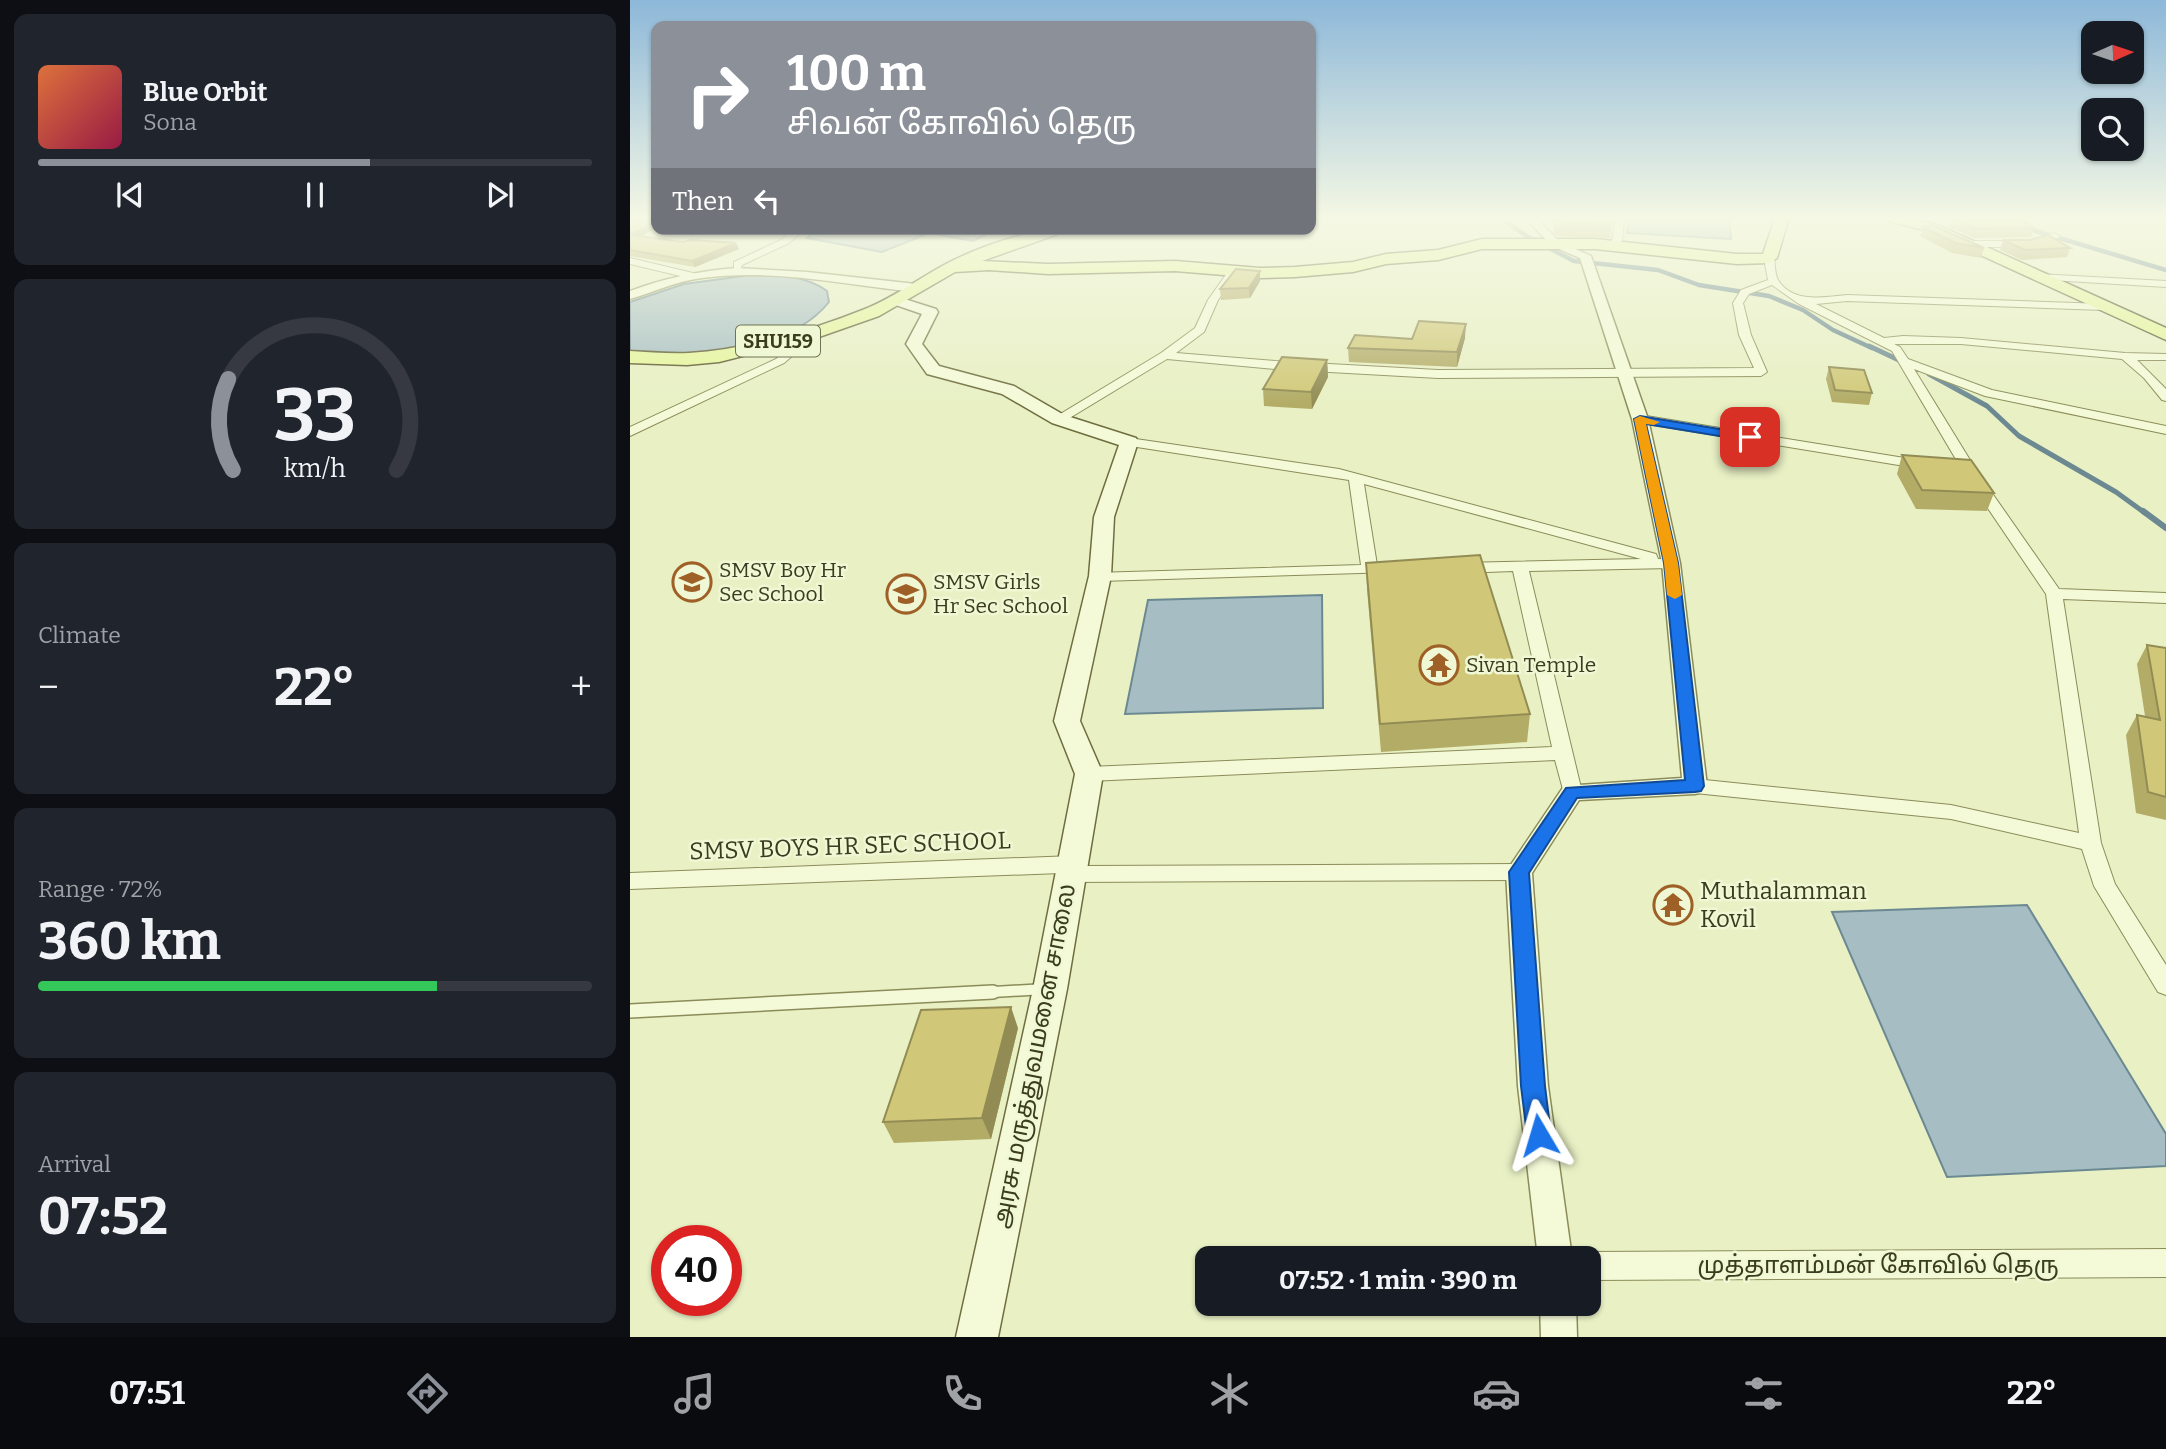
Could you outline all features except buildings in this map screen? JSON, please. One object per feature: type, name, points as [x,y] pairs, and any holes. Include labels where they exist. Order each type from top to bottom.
[{"type":"main road","name":"SHU159","points":[[630,358],[719,356],[813,334],[848,323],[929,280]]},
{"type":"main road","points":[[2045,280],[2166,335]]},
{"type":"main road","points":[[895,300],[931,312],[914,344],[933,370],[1008,390],[1058,419],[1129,442],[1104,517],[1100,576],[1068,720],[1089,774]]},
{"type":"main road","name":"அரசு மருத்துவமனை சாலை","points":[[976,1337],[1050,989],[1089,774]]},
{"type":"street","points":[[630,295],[678,280]]},
{"type":"street","points":[[840,280],[916,288]]},
{"type":"street","points":[[1058,419],[1165,355],[1200,330],[1213,300],[1227,280]]},
{"type":"street","points":[[1599,280],[1640,419],[1671,563],[1695,786]]},
{"type":"street","points":[[2100,280],[2166,284]]},
{"type":"street","points":[[1165,355],[1275,365],[1438,374],[1761,372],[1745,335],[1738,303],[1745,292],[1773,281],[1802,302],[1896,349],[1957,471],[2054,594],[2091,843],[2105,886],[2166,985]]},
{"type":"street","points":[[1802,302],[1847,298],[2104,307]]},
{"type":"street","points":[[630,432],[780,361],[813,334]]},
{"type":"street","points":[[1882,342],[1903,339],[1961,341],[2124,356],[2166,357]]},
{"type":"street","points":[[2124,356],[2148,375],[2166,397]]},
{"type":"street","points":[[1903,361],[1989,393],[2166,430]]},
{"type":"street","points":[[1640,419],[1957,471]]},
{"type":"street","points":[[1129,442],[1356,478],[1671,563]]},
{"type":"street","points":[[1356,478],[1370,570]]},
{"type":"street","points":[[1438,568],[1671,563]]},
{"type":"street","points":[[1520,566],[1572,792],[1519,872],[1533,1086],[1553,1246]]},
{"type":"street","points":[[1100,576],[1411,569]]},
{"type":"street","points":[[2054,594],[2166,598]]},
{"type":"street","points":[[1089,774],[1563,753]]},
{"type":"street","points":[[1572,792],[1695,786],[1951,812],[2091,843]]},
{"type":"street","name":"SMSV BOYS HR SEC SCHOOL","points":[[630,881],[1072,869],[1519,872]]},
{"type":"street","name":"முத்தாளம்மன் கோவில் தெரு","points":[[1601,1266],[2166,1263]]},
{"type":"street","points":[[1558,1316],[1559,1337]]},
{"type":"lane","points":[[630,1011],[1050,989]]},
{"type":"water","points":[[711,280],[804,280],[827,291],[829,302],[811,319],[789,333],[764,342],[709,352],[630,353],[630,302],[684,284]]},
{"type":"water","points":[[1322,595],[1323,708],[1125,714],[1148,600]]},
{"type":"water","points":[[2027,905],[2166,1134],[2166,1166],[1947,1177],[1832,912]]},
{"type":"waterway","points":[[1686,280],[1699,285],[1769,296],[1803,310],[1833,330],[1872,348]]},
{"type":"waterway","points":[[1869,346],[1903,362]]},
{"type":"waterway","points":[[1929,374],[1987,406],[2019,436],[2116,492],[2145,513]]},
{"type":"waterway","points":[[2143,511],[2166,528]]},
{"type":"slow traffic","points":[[1654,422],[1640,419],[1671,563],[1675,595]]},
{"type":"place","name":"SMSV Boy Hr Sec School","points":[[692,582]]},
{"type":"place","name":"SMSV Girls Hr Sec School","points":[[906,594]]},
{"type":"place","name":"Sivan Temple","points":[[1439,665]]},
{"type":"place","name":"Muthalamman Kovil","points":[[1673,905]]},
{"type":"route","points":[[1539,1135],[1533,1086],[1519,872],[1572,792],[1695,786],[1671,563],[1640,419],[1750,437]]}]
